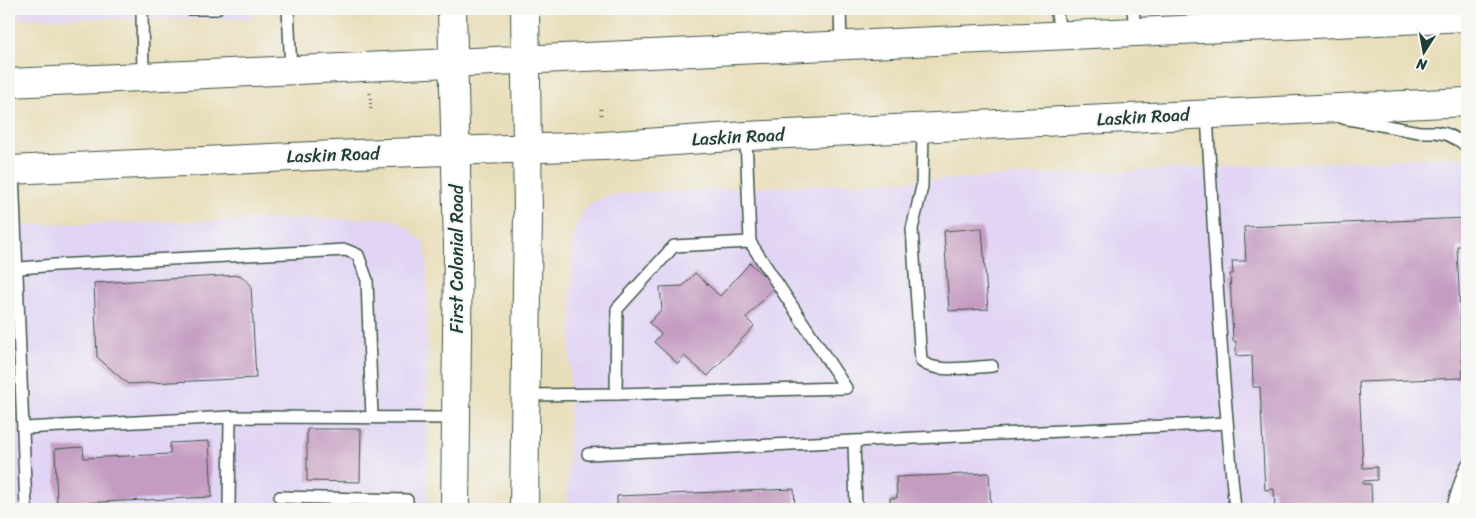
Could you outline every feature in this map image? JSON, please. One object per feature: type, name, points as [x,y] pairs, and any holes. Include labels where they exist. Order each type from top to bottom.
[{"type":"main road","name":"First Colonial Road","points":[[452,9],[458,247],[455,509]]},
{"type":"main road","points":[[524,509],[528,212],[525,9]]},
{"type":"main road","points":[[9,83],[1061,36],[1134,20],[1467,17]]},
{"type":"main road","name":"Laskin Road","points":[[11,170],[348,154],[603,146],[746,136],[1467,102]]},
{"type":"lane","points":[[142,9],[143,77]]},
{"type":"lane","points":[[189,9],[216,9]]},
{"type":"lane","points":[[288,9],[291,70]]},
{"type":"lane","points":[[840,9],[842,45]]},
{"type":"lane","points":[[1056,9],[1061,36]]},
{"type":"lane","points":[[1300,110],[1419,132],[1446,134],[1467,147]]},
{"type":"lane","points":[[1207,114],[1227,423],[1235,509]]},
{"type":"lane","points":[[923,127],[922,187],[912,229],[921,361],[927,366],[938,369],[992,366]]},
{"type":"lane","points":[[526,395],[846,388],[750,242],[746,136]]},
{"type":"lane","points":[[11,170],[13,269],[24,428],[26,509]]},
{"type":"lane","points":[[616,394],[618,310],[630,295],[674,246],[750,242]]},
{"type":"lane","points":[[13,269],[54,265],[346,250],[358,255],[367,280],[372,417]]},
{"type":"lane","points":[[24,428],[230,417],[456,418]]},
{"type":"lane","points":[[229,509],[230,417]]},
{"type":"lane","points":[[588,454],[1227,423]]},
{"type":"lane","points":[[854,441],[856,509]]},
{"type":"lane","points":[[1452,509],[1467,465]]},
{"type":"lane","points":[[280,498],[407,500],[407,509]]},
{"type":"path","points":[[370,88],[371,110]]},
{"type":"path","points":[[601,109],[601,120]]},
{"type":"shaded area","points":[[9,9],[251,9],[251,19],[9,18]]},
{"type":"shaded area","points":[[602,9],[671,9],[612,12]]},
{"type":"shaded area","points":[[1467,156],[1467,509],[567,509],[573,234],[580,217],[590,204],[607,196],[627,193]]},
{"type":"shaded area","points":[[375,218],[396,220],[425,244],[427,263],[428,509],[9,509],[9,225]]},
{"type":"building","points":[[1467,218],[1467,246],[1457,246],[1463,378],[1359,382],[1363,468],[1377,467],[1377,480],[1363,481],[1363,484],[1371,484],[1372,509],[1275,509],[1274,489],[1265,490],[1260,387],[1253,387],[1252,355],[1236,356],[1236,341],[1233,341],[1230,274],[1233,274],[1232,261],[1246,261],[1244,227]]},
{"type":"building","points":[[982,228],[988,309],[949,311],[944,231]]},
{"type":"building","points":[[750,263],[775,286],[746,318],[754,326],[708,376],[684,356],[678,364],[654,342],[661,334],[649,323],[662,309],[660,287],[683,286],[695,273],[720,296]]},
{"type":"building","points":[[240,275],[251,285],[256,378],[128,384],[97,357],[94,283]]},
{"type":"building","points":[[307,429],[361,429],[360,482],[307,481]]},
{"type":"building","points":[[209,441],[212,497],[57,504],[55,449],[83,447],[84,458],[170,454],[170,443]]},
{"type":"building","points":[[989,473],[991,509],[890,509],[890,498],[897,498],[896,477]]},
{"type":"building","points":[[794,489],[795,509],[617,509],[617,496]]}]
